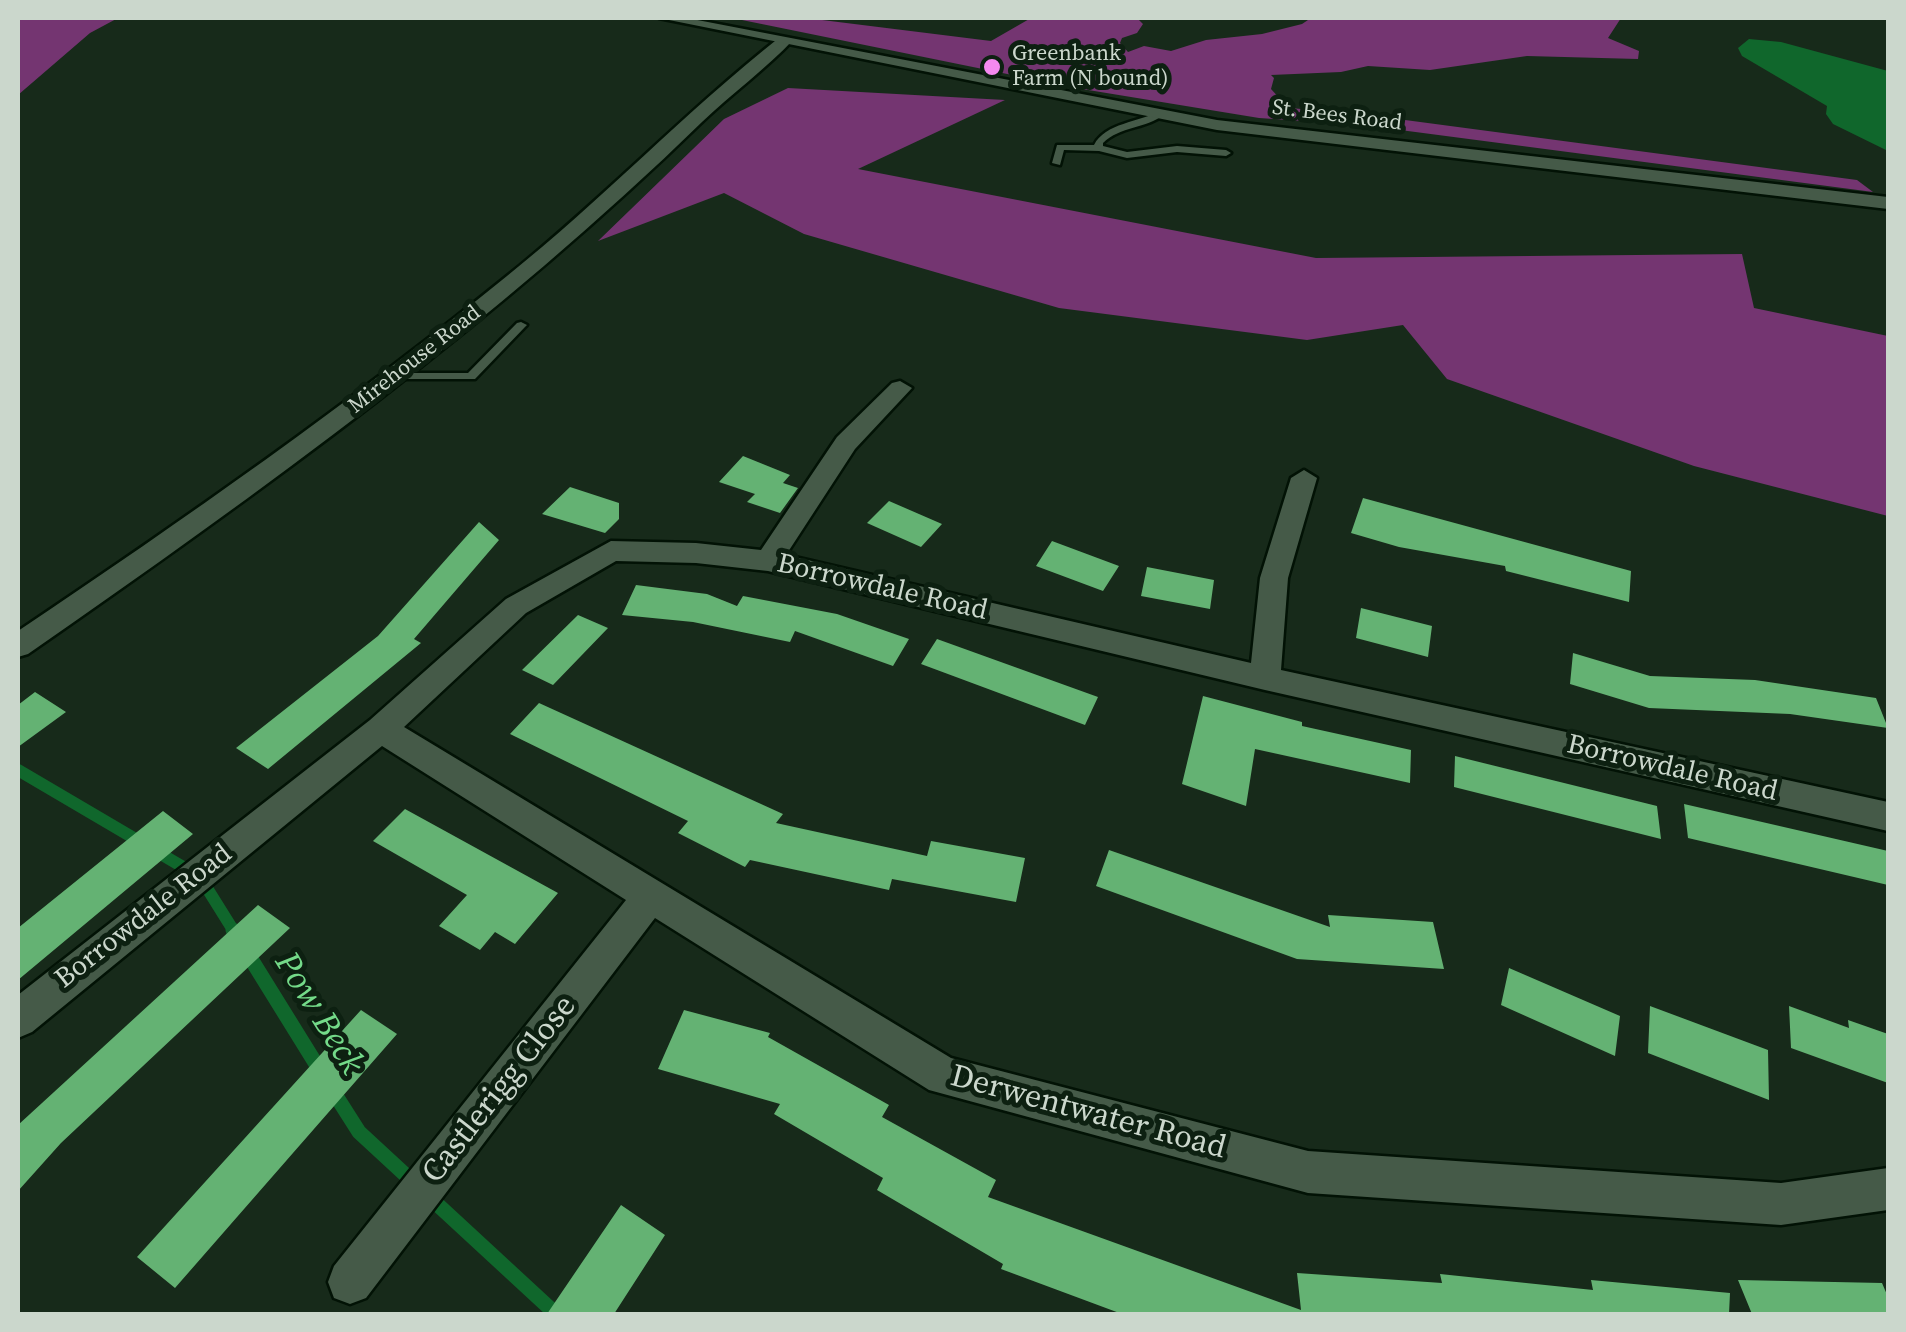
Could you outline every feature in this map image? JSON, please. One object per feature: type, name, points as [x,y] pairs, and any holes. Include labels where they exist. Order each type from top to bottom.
[{"type":"street","name":"St. Bees Road","points":[[666,18],[1217,124],[1888,203]]},
{"type":"street","name":"Mirehouse Road","points":[[18,646],[230,500],[397,376],[584,223],[730,83],[785,40]]},
{"type":"street","points":[[768,561],[846,443],[900,388]]},
{"type":"street","points":[[1266,678],[1274,578],[1304,478]]},
{"type":"street","name":"Borrowdale Road","points":[[18,1019],[381,728],[516,606],[610,551],[696,552],[768,561],[1266,678],[1888,817]]},
{"type":"street","name":"Derwentwater Road","points":[[381,728],[943,1076],[1308,1172],[1780,1204],[1888,1188]]},
{"type":"street","name":"Castlerigg Close","points":[[350,1282],[650,897]]},
{"type":"lane","points":[[1099,148],[1098,143],[1106,134],[1161,114]]},
{"type":"lane","points":[[1057,163],[1060,147],[1099,148],[1128,155],[1177,149],[1226,153]]},
{"type":"lane","points":[[397,376],[471,377],[522,324]]},
{"type":"shaded area","points":[[18,18],[118,18],[90,33],[18,95]]},
{"type":"shaded area","points":[[806,18],[991,41],[1031,18],[1137,18],[1143,24],[1137,33],[1122,38],[1120,43],[1128,52],[1144,46],[1171,51],[1206,40],[1262,34],[1311,18],[1621,18],[1608,38],[1639,51],[1638,59],[1527,56],[1430,70],[1368,66],[1341,72],[1271,75],[1271,89],[1283,102],[1280,107],[1857,180],[1873,192],[1362,125],[1259,118],[1076,88],[742,20]]},
{"type":"shaded area","points":[[1749,39],[1781,42],[1888,71],[1888,151],[1833,124],[1826,114],[1827,106],[1742,56],[1738,48]]},
{"type":"shaded area","points":[[788,88],[1005,100],[858,169],[1316,258],[1742,254],[1754,308],[1888,336],[1888,516],[1694,466],[1447,379],[1403,325],[1307,340],[1059,308],[804,234],[724,193],[598,241],[724,119]]},
{"type":"building","points":[[743,456],[790,475],[783,483],[798,488],[780,513],[747,502],[755,494],[719,482]]},
{"type":"building","points":[[570,487],[619,503],[619,519],[605,533],[542,514]]},
{"type":"building","points":[[1363,498],[1631,571],[1629,602],[1506,571],[1505,566],[1399,547],[1351,533]]},
{"type":"building","points":[[889,501],[942,524],[921,547],[867,523]]},
{"type":"building","points":[[479,522],[499,540],[414,639],[421,643],[268,769],[236,748],[378,636]]},
{"type":"building","points":[[1052,541],[1119,566],[1103,591],[1036,566]]},
{"type":"building","points":[[1147,567],[1214,580],[1210,609],[1141,596]]},
{"type":"building","points":[[636,585],[707,594],[737,606],[743,596],[837,614],[909,639],[893,666],[795,631],[790,642],[693,622],[622,615]]},
{"type":"building","points":[[1361,608],[1432,626],[1428,657],[1356,638]]},
{"type":"building","points":[[578,615],[608,628],[553,685],[522,670]]},
{"type":"building","points":[[937,639],[1098,697],[1085,725],[921,664]]},
{"type":"building","points":[[1573,653],[1650,676],[1755,680],[1876,698],[1888,728],[1790,714],[1649,708],[1570,684]]},
{"type":"building","points":[[35,692],[66,712],[18,747],[18,705]]},
{"type":"building","points":[[1203,696],[1302,722],[1302,726],[1411,750],[1410,783],[1255,749],[1246,806],[1182,784]]},
{"type":"building","points":[[539,703],[783,814],[776,823],[927,856],[931,841],[1025,858],[1016,902],[892,879],[889,890],[750,860],[745,867],[678,833],[688,821],[510,734]]},
{"type":"building","points":[[1455,756],[1657,806],[1661,839],[1454,787]]},
{"type":"building","points":[[1684,804],[1888,851],[1888,885],[1688,838]]},
{"type":"building","points":[[405,809],[558,893],[515,944],[495,932],[480,950],[439,926],[467,895],[373,841]]},
{"type":"building","points":[[163,811],[193,834],[18,980],[18,928]]},
{"type":"building","points":[[1109,850],[1330,927],[1328,915],[1433,922],[1444,969],[1297,959],[1096,886]]},
{"type":"building","points":[[258,905],[290,928],[61,1143],[18,1191],[18,1125]]},
{"type":"building","points":[[1509,968],[1620,1016],[1615,1056],[1501,1005]]},
{"type":"building","points":[[1650,1006],[1768,1050],[1769,1100],[1648,1053]]},
{"type":"building","points":[[1789,1006],[1849,1028],[1848,1020],[1888,1034],[1888,1083],[1791,1048]]},
{"type":"building","points":[[361,1010],[397,1034],[175,1288],[137,1257]]},
{"type":"building","points":[[684,1010],[770,1033],[768,1037],[889,1105],[882,1117],[996,1180],[988,1197],[1301,1310],[1297,1273],[1442,1283],[1440,1274],[1593,1290],[1591,1280],[1730,1293],[1729,1314],[1122,1314],[1001,1269],[1003,1264],[877,1190],[883,1178],[774,1114],[780,1104],[658,1069]]},
{"type":"building","points":[[621,1205],[665,1235],[614,1314],[547,1314]]},
{"type":"building","points":[[1738,1280],[1882,1283],[1888,1297],[1888,1314],[1752,1314]]},
{"type":"waterway","name":"Pow Beck","points":[[18,770],[200,877],[235,933]]},
{"type":"waterway","name":"Pow Beck","points":[[233,930],[321,1072]]},
{"type":"waterway","name":"Pow Beck","points":[[331,1088],[359,1132],[556,1314]]},
{"type":"place","name":"Greenbank Farm (N bound)","points":[[992,67]]}]
